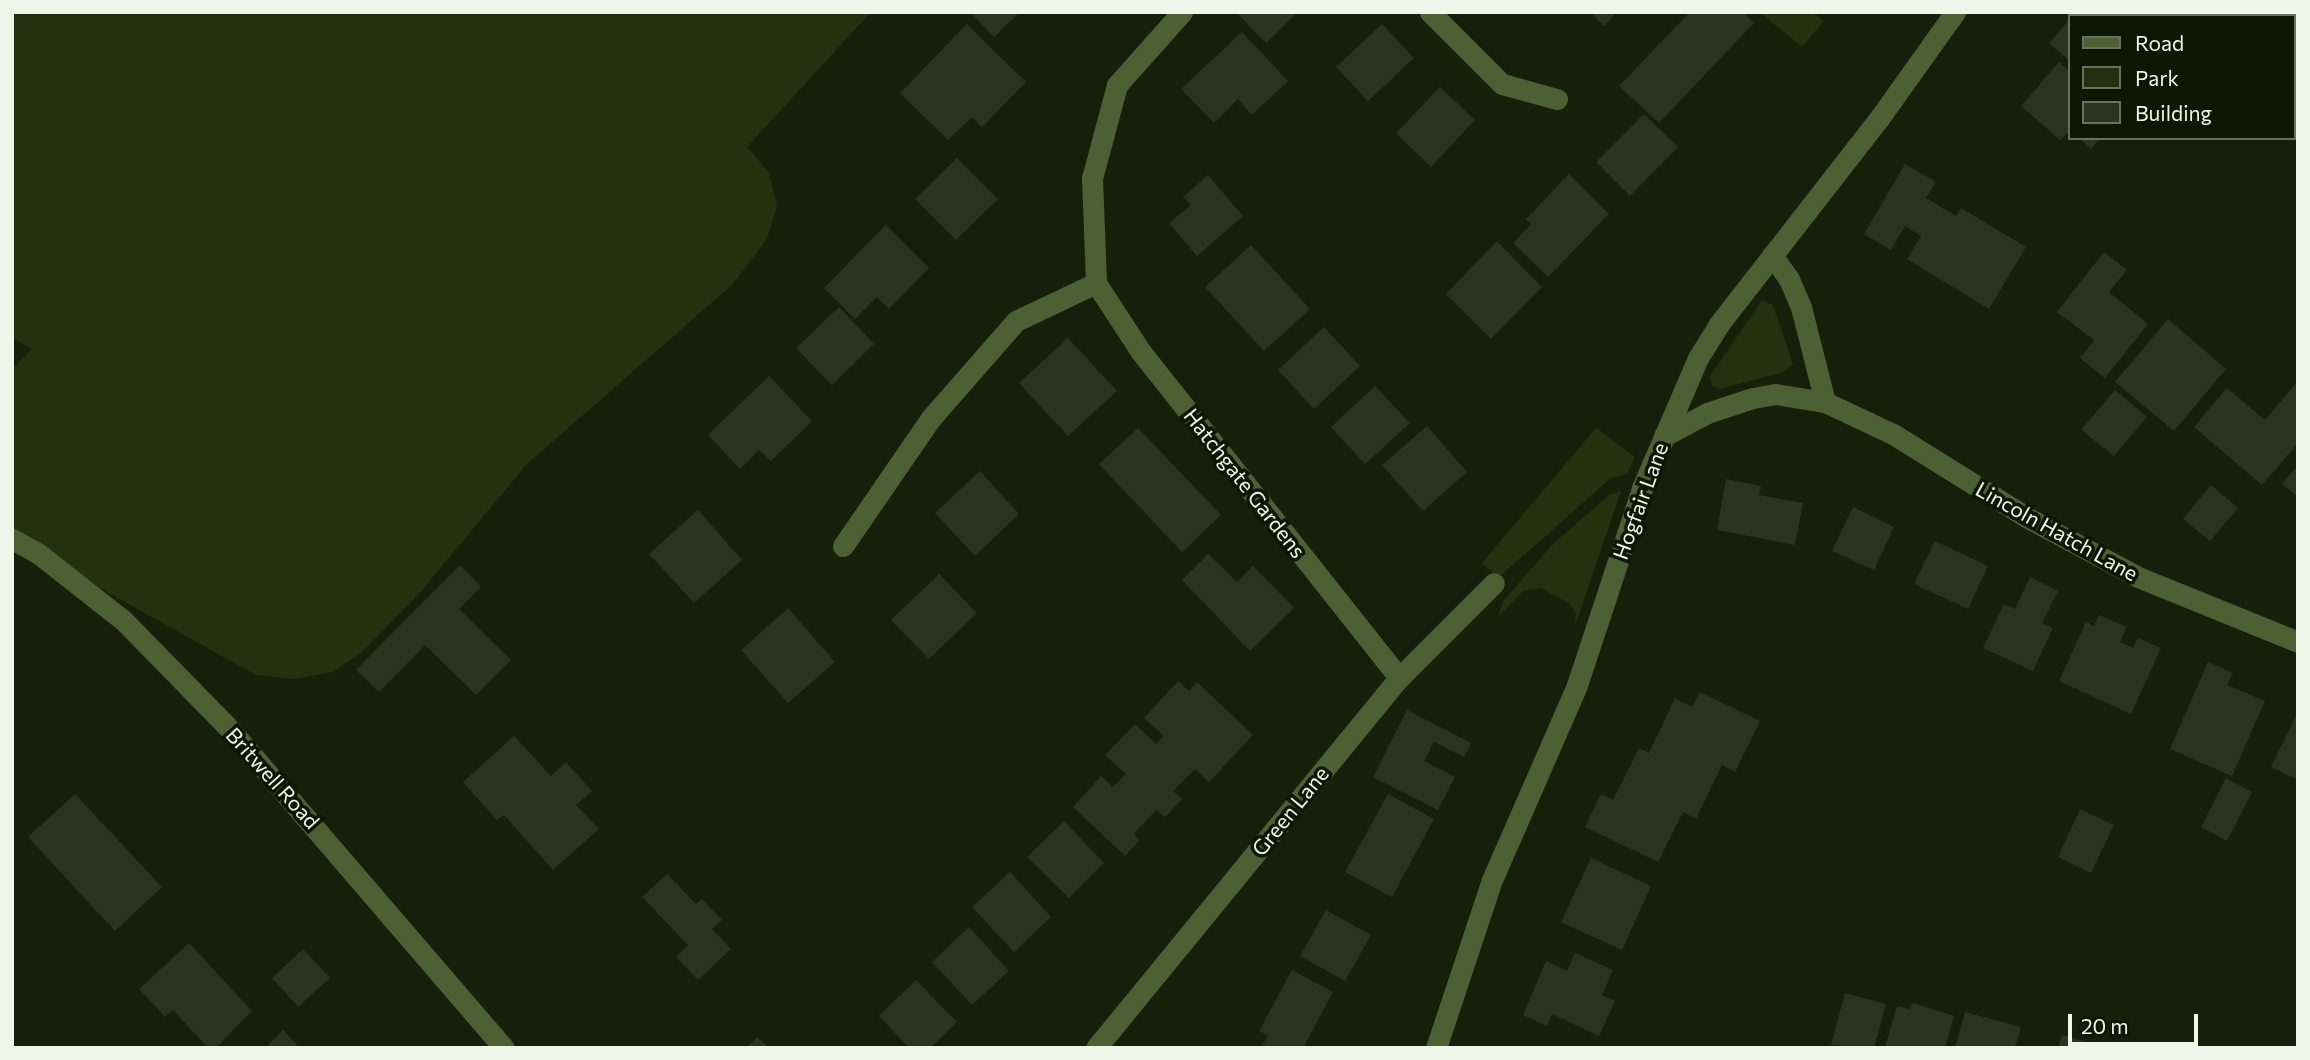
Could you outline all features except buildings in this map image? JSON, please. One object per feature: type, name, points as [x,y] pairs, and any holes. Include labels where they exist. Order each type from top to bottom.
[{"type":"street","points":[[843,546],[930,418],[1016,321],[1096,283],[1092,178],[1116,85],[1182,12]]},
{"type":"street","points":[[1430,12],[1502,84],[1557,100]]},
{"type":"street","name":"Hogfair Lane","points":[[1436,1048],[1492,880],[1577,685],[1642,488],[1698,358],[1955,12]]},
{"type":"street","points":[[1772,255],[1790,279],[1801,307],[1825,402]]},
{"type":"street","name":"Hatchgate Gardens","points":[[1096,283],[1140,352],[1399,678]]},
{"type":"street","name":"Lincoln Hatch Lane","points":[[1664,436],[1707,413],[1753,397],[1775,394],[1825,402],[1893,434],[2028,518],[2138,577],[2298,642]]},
{"type":"street","name":"Britwell Road","points":[[12,539],[39,554],[124,621],[226,725],[504,1048]]},
{"type":"street","name":"Green Lane","points":[[1096,1048],[1399,678],[1494,583]]},
{"type":"green space","points":[[12,12],[871,12],[747,147],[769,173],[777,206],[767,239],[733,284],[527,464],[417,596],[363,651],[333,672],[294,679],[256,675],[12,539],[12,369],[32,349],[12,338]]},
{"type":"green space","points":[[1760,12],[1812,12],[1824,21],[1802,47]]},
{"type":"green space","points":[[1762,300],[1773,305],[1793,364],[1784,372],[1720,389],[1712,386],[1710,376]]},
{"type":"green space","points":[[1596,428],[1635,457],[1627,474],[1611,478],[1498,578],[1482,563]]},
{"type":"green space","points":[[1621,491],[1575,626],[1576,614],[1570,604],[1541,588],[1523,591],[1498,617],[1503,601],[1553,544],[1609,495]]}]
